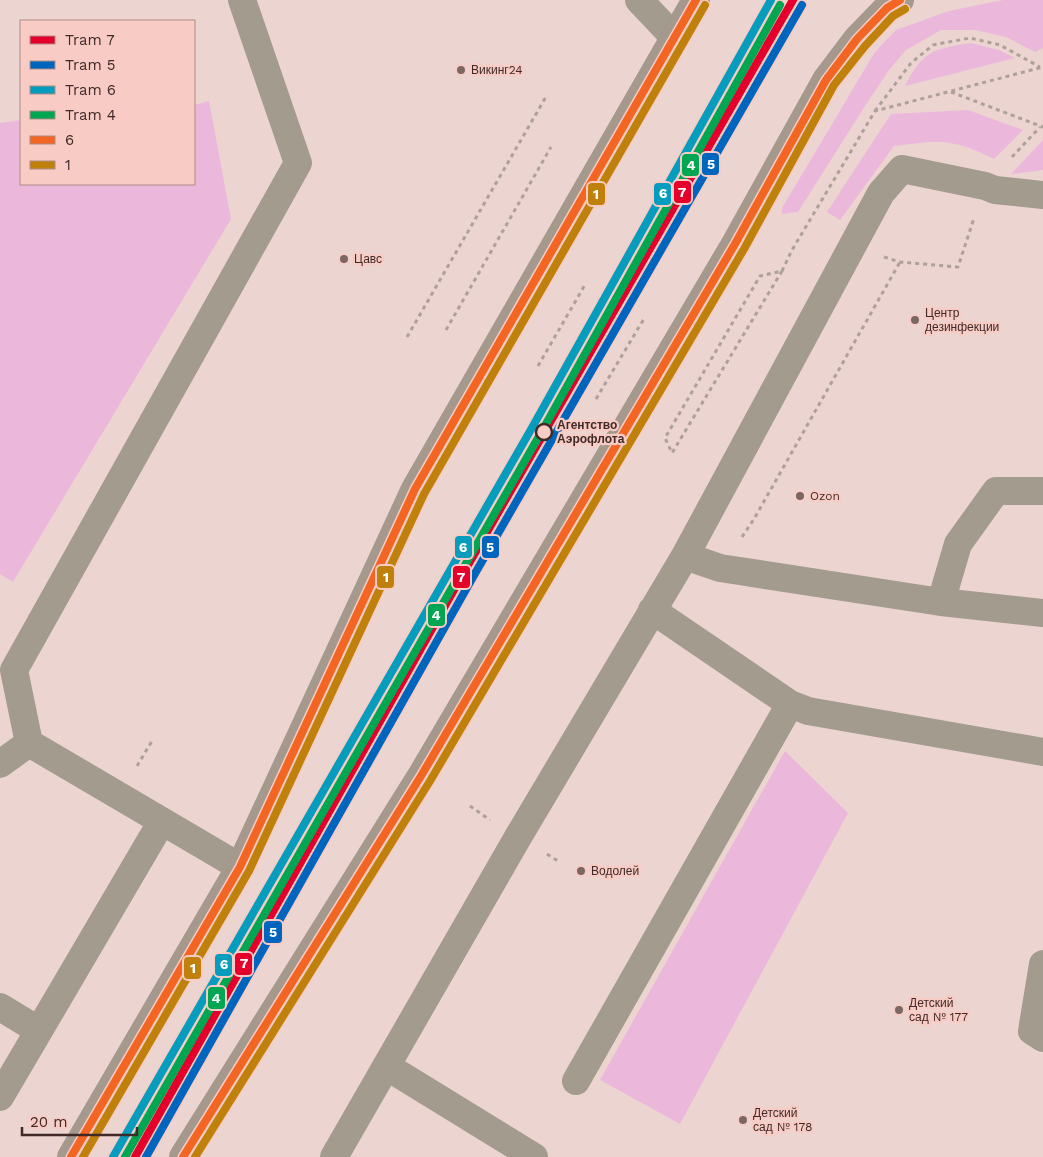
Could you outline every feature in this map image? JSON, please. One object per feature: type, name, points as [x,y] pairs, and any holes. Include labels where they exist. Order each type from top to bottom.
[{"type":"highway","points":[[71,1157],[240,867],[415,489],[696,0]]},
{"type":"highway","points":[[183,1157],[421,776],[730,252],[826,80],[857,39],[887,8],[900,0]]},
{"type":"street","points":[[240,867],[29,743],[14,670],[298,163],[242,0]]},
{"type":"street","points":[[639,0],[675,38]]},
{"type":"street","points":[[334,1157],[685,556],[881,192],[902,169],[985,186],[995,190],[1043,195]]},
{"type":"street","points":[[941,602],[958,544],[996,491],[1043,491]]},
{"type":"street","points":[[685,556],[720,568],[941,602],[1043,613]]},
{"type":"street","points":[[652,610],[790,704],[808,711],[1043,752]]},
{"type":"street","points":[[576,1081],[790,704]]},
{"type":"street","points":[[0,764],[29,743]]},
{"type":"street","points":[[0,1097],[162,820]]},
{"type":"street","points":[[1043,964],[1032,1031],[1043,1038]]},
{"type":"street","points":[[0,1007],[38,1030]]},
{"type":"street","points":[[386,1066],[534,1157]]},
{"type":"path","points":[[875,111],[911,63],[933,45],[970,38],[1000,45],[1040,68]]},
{"type":"path","points":[[950,92],[1043,127]]},
{"type":"path","points":[[407,337],[546,95]]},
{"type":"path","points":[[446,330],[551,147]]},
{"type":"path","points":[[741,538],[754,519],[900,262],[877,255]]},
{"type":"path","points":[[782,271],[672,453],[665,438],[760,276],[782,271]]},
{"type":"path","points":[[538,366],[586,283]]},
{"type":"path","points":[[596,399],[645,317]]},
{"type":"path","points":[[470,806],[494,822]]},
{"type":"shaded area","points":[[1003,0],[1043,0],[1043,48],[1035,52],[1006,37],[975,30],[941,30],[906,50],[889,70],[865,106],[798,212],[782,214],[782,208],[875,52],[896,30],[949,11]]},
{"type":"shaded area","points":[[971,43],[999,50],[1015,58],[905,86],[918,65],[931,53],[948,47]]},
{"type":"shaded area","points":[[209,101],[231,219],[13,582],[0,574],[0,123],[20,120],[20,185],[195,185],[195,105]]},
{"type":"shaded area","points":[[968,110],[1023,130],[994,159],[967,147],[946,142],[894,146],[840,220],[827,212],[891,114]]},
{"type":"shaded area","points":[[1043,140],[1043,170],[1011,174]]},
{"type":"shaded area","points":[[785,751],[848,813],[680,1124],[600,1080]]},
{"type":"tram line","name":"6","points":[[113,1157],[533,426],[771,0]]},
{"type":"tram line","name":"7","points":[[135,1157],[464,572],[793,0]]},
{"type":"tram line","name":"4","points":[[125,1157],[542,431],[780,5]]},
{"type":"tram line","name":"5","points":[[146,1157],[473,577],[802,5]]},
{"type":"transit line","name":"6","points":[[71,1157],[240,867],[415,489],[696,0]]},
{"type":"transit line","name":"6","points":[[183,1157],[421,776],[735,244],[826,80],[857,39],[887,8],[900,0]]},
{"type":"transit line","name":"1","points":[[83,1157],[249,871],[424,494],[705,5]]},
{"type":"transit line","name":"1","points":[[195,1157],[430,781],[744,249],[834,85],[865,46],[893,16],[905,9]]},
{"type":"place","name":"Викинг24","points":[[461,70]]},
{"type":"place","name":"Цавс","points":[[344,259]]},
{"type":"place","name":"Центр дезинфекции","points":[[915,320]]},
{"type":"place","name":"Агентство Аэрофлота","points":[[544,432]]},
{"type":"place","name":"Ozon","points":[[800,496]]},
{"type":"place","name":"Водолей","points":[[581,871]]},
{"type":"place","name":"Детский сад № 177","points":[[899,1010]]},
{"type":"place","name":"Детский сад № 178","points":[[743,1120]]}]
